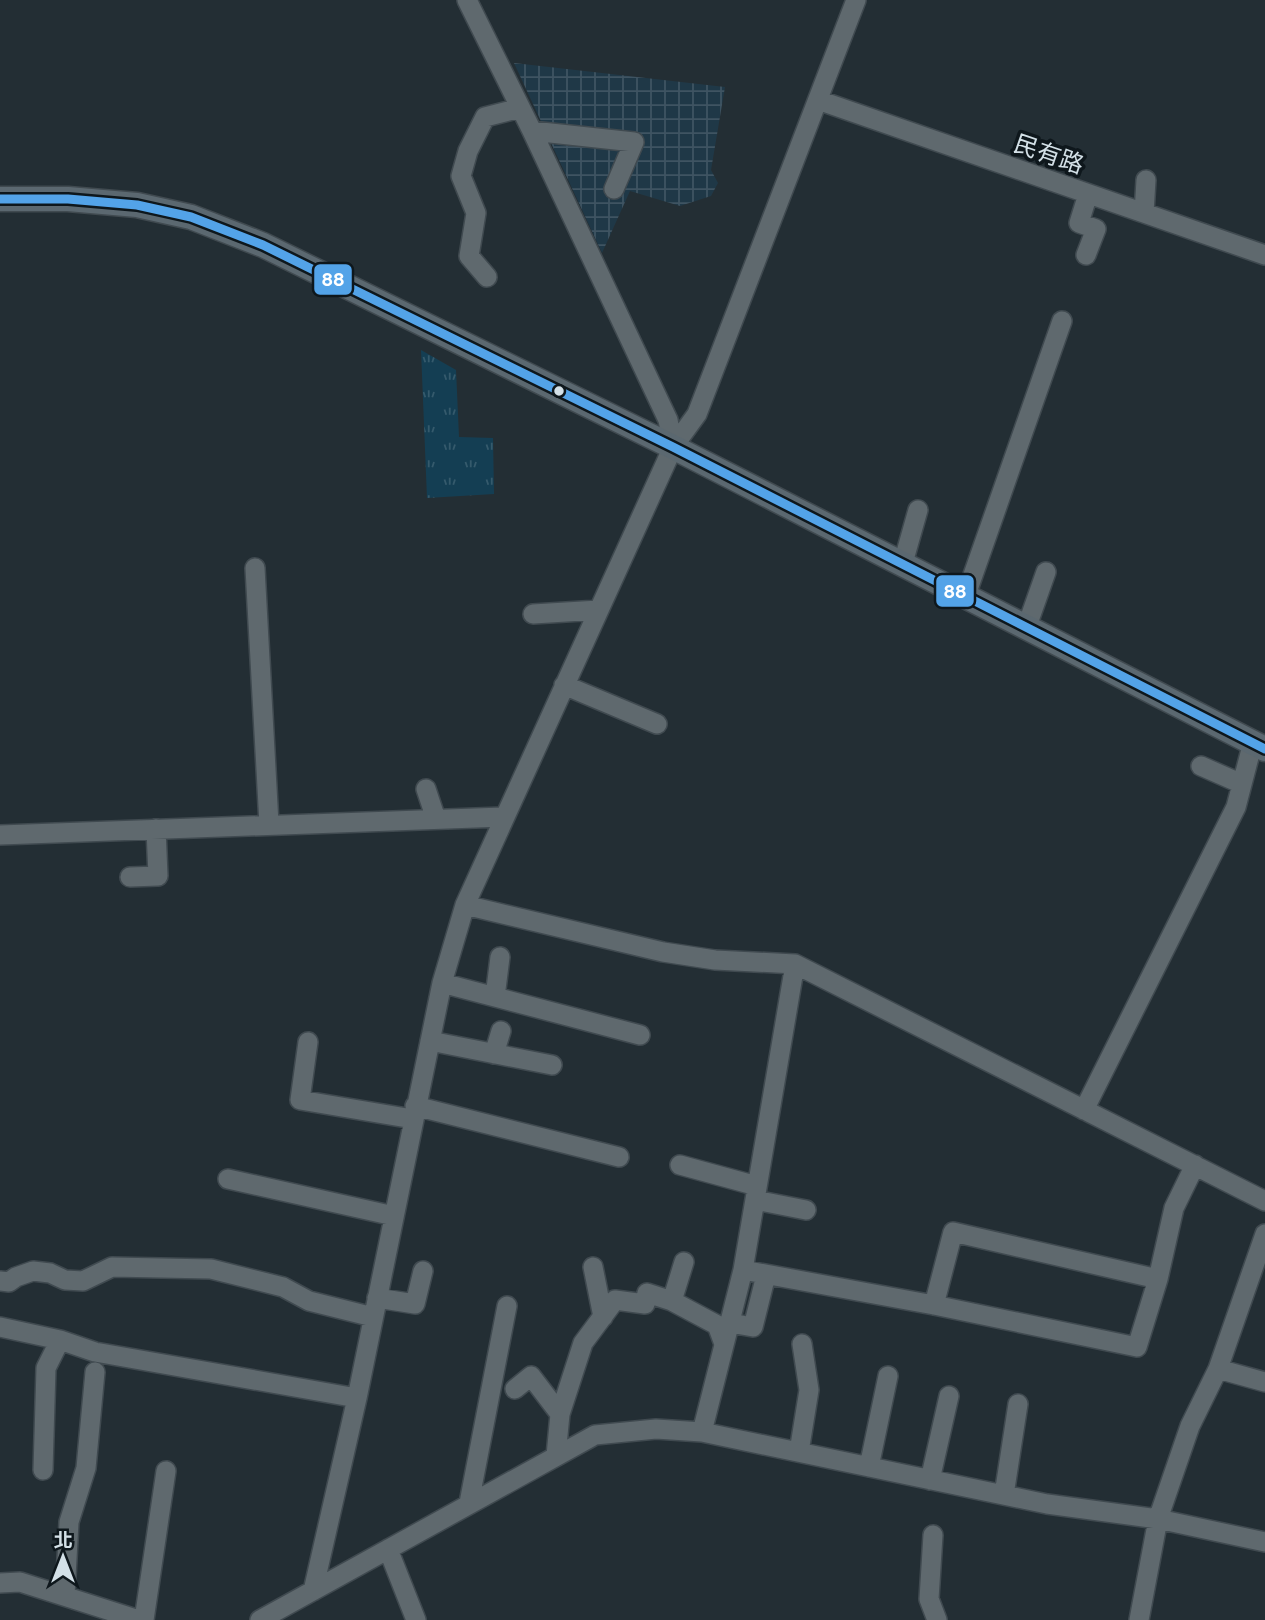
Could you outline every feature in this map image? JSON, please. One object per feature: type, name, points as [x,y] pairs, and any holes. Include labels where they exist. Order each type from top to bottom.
[{"type":"main road","points":[[0,199],[68,199],[126,203],[164,210],[263,245],[673,447],[1259,746]]},
{"type":"street","points":[[467,0],[668,420],[673,447]]},
{"type":"street","points":[[313,1591],[357,1398],[442,983],[465,905],[673,447],[698,414],[856,0]]},
{"type":"street","name":"民有路","points":[[818,100],[1265,255]]},
{"type":"street","points":[[487,276],[470,256],[476,214],[461,176],[468,151],[485,117],[520,108]]},
{"type":"street","points":[[532,131],[634,142],[614,189]]},
{"type":"street","points":[[1144,213],[1146,180]]},
{"type":"street","points":[[1086,256],[1096,229],[1079,223],[1088,194]]},
{"type":"street","points":[[966,595],[1062,321]]},
{"type":"street","points":[[903,563],[918,510]]},
{"type":"street","points":[[255,568],[270,824]]},
{"type":"street","points":[[1027,626],[1046,572]]},
{"type":"street","points":[[533,614],[599,610]]},
{"type":"street","points":[[564,685],[657,724]]},
{"type":"street","points":[[1084,1110],[1236,807],[1242,784],[1259,746]]},
{"type":"street","points":[[1201,766],[1242,784]]},
{"type":"street","points":[[426,789],[436,819]]},
{"type":"street","points":[[0,835],[503,817]]},
{"type":"street","points":[[130,877],[158,876],[156,829]]},
{"type":"street","points":[[465,905],[663,952],[715,960],[795,964],[1265,1201]]},
{"type":"street","points":[[495,997],[500,957]]},
{"type":"street","points":[[702,1432],[743,1270],[795,964]]},
{"type":"street","points":[[442,983],[640,1035]]},
{"type":"street","points":[[494,1054],[501,1031]]},
{"type":"street","points":[[430,1041],[552,1065]]},
{"type":"street","points":[[308,1042],[300,1100],[414,1113],[619,1157]]},
{"type":"street","points":[[681,1165],[806,1210]]},
{"type":"street","points":[[743,1270],[934,1305],[1137,1347],[1158,1279],[1174,1208],[1195,1165]]},
{"type":"street","points":[[228,1179],[394,1216]]},
{"type":"street","points":[[934,1305],[953,1232],[1158,1279]]},
{"type":"street","points":[[1139,1620],[1158,1519],[1190,1426],[1218,1369],[1265,1234]]},
{"type":"street","points":[[672,1301],[684,1262]]},
{"type":"street","points":[[0,1281],[9,1282],[16,1276],[33,1271],[50,1273],[65,1280],[83,1281],[112,1266],[211,1269],[283,1287],[309,1301],[375,1308],[415,1304],[423,1271]]},
{"type":"street","points":[[593,1266],[603,1317]]},
{"type":"street","points":[[730,1323],[753,1327],[764,1283]]},
{"type":"street","points":[[556,1456],[561,1414],[583,1343],[615,1300],[645,1304],[646,1293],[672,1301],[717,1325],[724,1344]]},
{"type":"street","points":[[470,1503],[507,1306]]},
{"type":"street","points":[[0,1327],[60,1340],[95,1352],[357,1398]]},
{"type":"street","points":[[43,1470],[46,1368],[60,1340]]},
{"type":"street","points":[[799,1452],[809,1390],[802,1344]]},
{"type":"street","points":[[1218,1369],[1265,1382]]},
{"type":"street","points":[[65,1595],[69,1522],[86,1468],[95,1372]]},
{"type":"street","points":[[515,1389],[531,1376],[561,1414]]},
{"type":"street","points":[[869,1467],[888,1376]]},
{"type":"street","points":[[930,1480],[949,1396]]},
{"type":"street","points":[[1004,1495],[1018,1404]]},
{"type":"street","points":[[260,1620],[595,1435],[656,1429],[702,1432],[1047,1504],[1158,1519],[1265,1542]]},
{"type":"street","points":[[0,1583],[20,1582],[141,1620],[166,1471]]},
{"type":"street","points":[[933,1535],[929,1599],[937,1620]]},
{"type":"street","points":[[388,1549],[415,1620]]},
{"type":"shaded area","points":[[514,63],[725,87],[711,170],[718,183],[711,196],[680,206],[630,191],[602,253]]},
{"type":"green space","points":[[421,350],[456,370],[459,437],[493,438],[494,494],[427,498]]},
{"type":"transit line","name":"88","points":[[0,199],[68,199],[137,205],[191,217],[263,245],[673,447],[1265,749]]}]
